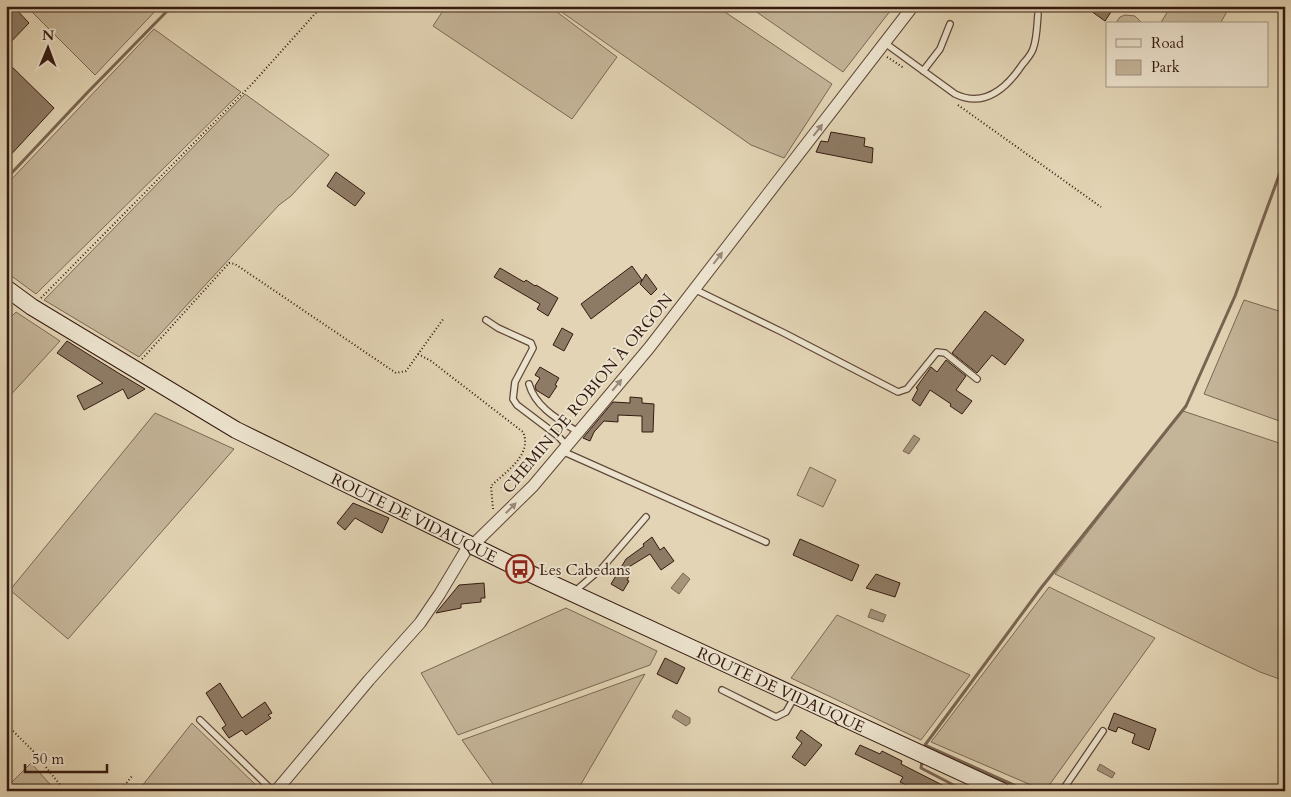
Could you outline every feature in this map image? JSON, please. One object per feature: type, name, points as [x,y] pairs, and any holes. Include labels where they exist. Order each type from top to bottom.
[{"type":"street","name":"CHEMIN DE ROBION À ORGON","points":[[274,791],[420,623],[466,550],[533,486],[648,348],[883,47],[912,6]]},
{"type":"street","name":"ROUTE DE VIDAUQUE","points":[[6,288],[32,307],[236,430],[474,544],[572,594],[1002,791]]},
{"type":"lane","points":[[883,47],[923,70],[955,94],[963,98],[980,99],[1001,90],[1014,77],[1034,49],[1038,14]]},
{"type":"lane","points":[[923,70],[940,50],[950,24]]},
{"type":"lane","points":[[694,290],[784,333],[898,392],[907,389],[937,352],[945,353],[977,380]]},
{"type":"lane","points":[[486,320],[498,328],[531,343],[533,348],[514,382],[513,399],[517,405],[558,436],[565,448],[766,542]]},
{"type":"lane","points":[[529,384],[532,393],[540,404],[578,432]]},
{"type":"lane","points":[[572,594],[602,568],[646,517]]},
{"type":"lane","points":[[722,690],[776,717],[786,712],[796,696]]},
{"type":"lane","points":[[200,720],[274,791]]},
{"type":"lane","points":[[1062,791],[1103,731]]},
{"type":"path","points":[[32,307],[252,84],[322,6]]},
{"type":"path","points":[[883,47],[907,70]]},
{"type":"path","points":[[954,102],[1101,207]]},
{"type":"path","points":[[134,368],[229,263],[235,264],[396,373],[406,371],[444,318]]},
{"type":"path","points":[[418,354],[523,432],[526,439],[522,457],[491,486],[495,524]]},
{"type":"path","points":[[13,731],[33,751],[65,791]]},
{"type":"path","points":[[120,791],[132,776]]},
{"type":"green space","points":[[30,6],[160,6],[95,75],[28,8]]},
{"type":"green space","points":[[446,6],[549,6],[617,57],[572,119],[433,26]]},
{"type":"green space","points":[[553,6],[716,6],[832,84],[784,158],[751,145]]},
{"type":"green space","points":[[748,6],[894,6],[843,72]]},
{"type":"green space","points":[[1171,6],[1230,6],[1221,22],[1161,22]]},
{"type":"green space","points":[[1125,15],[1135,16],[1141,22],[1116,22],[1120,17]]},
{"type":"green space","points":[[154,29],[241,92],[36,294],[6,272],[6,185]]},
{"type":"green space","points":[[245,94],[329,155],[291,196],[279,205],[139,357],[44,300]]},
{"type":"green space","points":[[1244,300],[1282,312],[1285,325],[1285,423],[1204,394]]},
{"type":"green space","points":[[16,312],[60,341],[6,400],[6,322]]},
{"type":"green space","points":[[1183,411],[1285,445],[1285,681],[1260,672],[1055,574]]},
{"type":"green space","points":[[155,413],[234,449],[68,639],[10,590]]},
{"type":"green space","points":[[810,467],[836,480],[823,507],[797,495]]},
{"type":"green space","points":[[1049,587],[1155,638],[1045,791],[931,742]]},
{"type":"green space","points":[[566,608],[657,651],[650,665],[458,735],[421,673]]},
{"type":"green space","points":[[837,615],[970,675],[921,740],[791,678]]},
{"type":"green space","points":[[645,674],[577,791],[498,791],[462,740]]},
{"type":"green space","points":[[192,723],[262,791],[138,791]]},
{"type":"green space","points":[[31,763],[56,791],[6,791],[6,788]]},
{"type":"shaded area","points":[[914,435],[920,439],[909,454],[903,451]]},
{"type":"shaded area","points":[[683,573],[690,579],[679,594],[671,588]]},
{"type":"shaded area","points":[[871,609],[886,615],[883,622],[868,617]]},
{"type":"shaded area","points":[[676,710],[690,718],[690,723],[686,726],[672,717]]},
{"type":"shaded area","points":[[1100,764],[1115,773],[1112,778],[1097,770]]},
{"type":"building","points":[[1084,6],[1115,6],[1105,21]]},
{"type":"building","points":[[15,8],[29,23],[6,47],[6,17]]},
{"type":"building","points":[[6,61],[54,108],[6,160]]},
{"type":"building","points":[[831,132],[865,138],[864,146],[873,148],[872,163],[816,152],[821,141],[828,142]]},
{"type":"building","points":[[336,172],[365,193],[355,206],[327,186]]},
{"type":"building","points":[[632,266],[642,280],[591,319],[581,304]]},
{"type":"building","points":[[500,268],[558,298],[548,316],[537,309],[540,304],[494,277]]},
{"type":"building","points":[[646,274],[657,289],[651,295],[640,284]]},
{"type":"building","points":[[985,311],[1024,340],[1005,365],[992,355],[977,373],[952,353]]},
{"type":"building","points":[[562,328],[573,334],[564,351],[553,345]]},
{"type":"building","points":[[67,341],[145,389],[128,399],[123,389],[84,410],[77,396],[103,383],[57,353]]},
{"type":"building","points":[[946,360],[966,376],[956,390],[972,401],[962,414],[930,390],[920,406],[912,400],[918,389],[916,388],[931,367],[937,372]]},
{"type":"building","points":[[540,367],[559,378],[555,385],[557,386],[549,398],[536,390],[535,386],[540,378],[535,375]]},
{"type":"building","points":[[630,397],[642,398],[642,403],[654,404],[653,432],[642,432],[642,416],[618,415],[618,422],[604,421],[594,432],[590,441],[583,438],[613,402],[630,403]]},
{"type":"building","points":[[353,503],[389,518],[382,533],[355,518],[345,530],[337,523]]},
{"type":"building","points":[[652,537],[660,550],[664,547],[674,561],[661,570],[650,554],[624,570],[630,574],[627,580],[629,581],[623,591],[611,584],[626,559],[644,546],[643,544]]},
{"type":"building","points":[[800,539],[859,565],[852,581],[793,555]]},
{"type":"building","points":[[876,574],[900,583],[895,597],[866,588]]},
{"type":"building","points":[[484,583],[485,598],[481,598],[481,602],[461,604],[461,608],[436,613],[459,585]]},
{"type":"building","points":[[665,658],[685,668],[677,684],[657,674]]},
{"type":"building","points":[[220,683],[242,718],[265,702],[272,713],[268,715],[271,718],[246,735],[242,730],[229,738],[222,728],[226,725],[206,693]]},
{"type":"building","points":[[1114,713],[1156,729],[1149,750],[1132,743],[1135,734],[1118,727],[1116,732],[1108,729]]},
{"type":"building","points":[[801,730],[822,745],[805,766],[792,757],[802,743],[796,738]]},
{"type":"building","points":[[860,745],[880,754],[882,751],[902,761],[901,764],[954,791],[918,791],[900,782],[903,777],[855,754]]},
{"type":"waterway","points":[[6,179],[172,6]]},
{"type":"waterway","points":[[924,750],[925,745],[1041,588],[1186,406],[1235,296],[1285,159]]},
{"type":"waterway","points":[[925,745],[1027,791]]},
{"type":"waterway","points":[[922,761],[921,768],[965,791]]},
{"type":"place","name":"Les Cabedans","points":[[520,569]]}]
